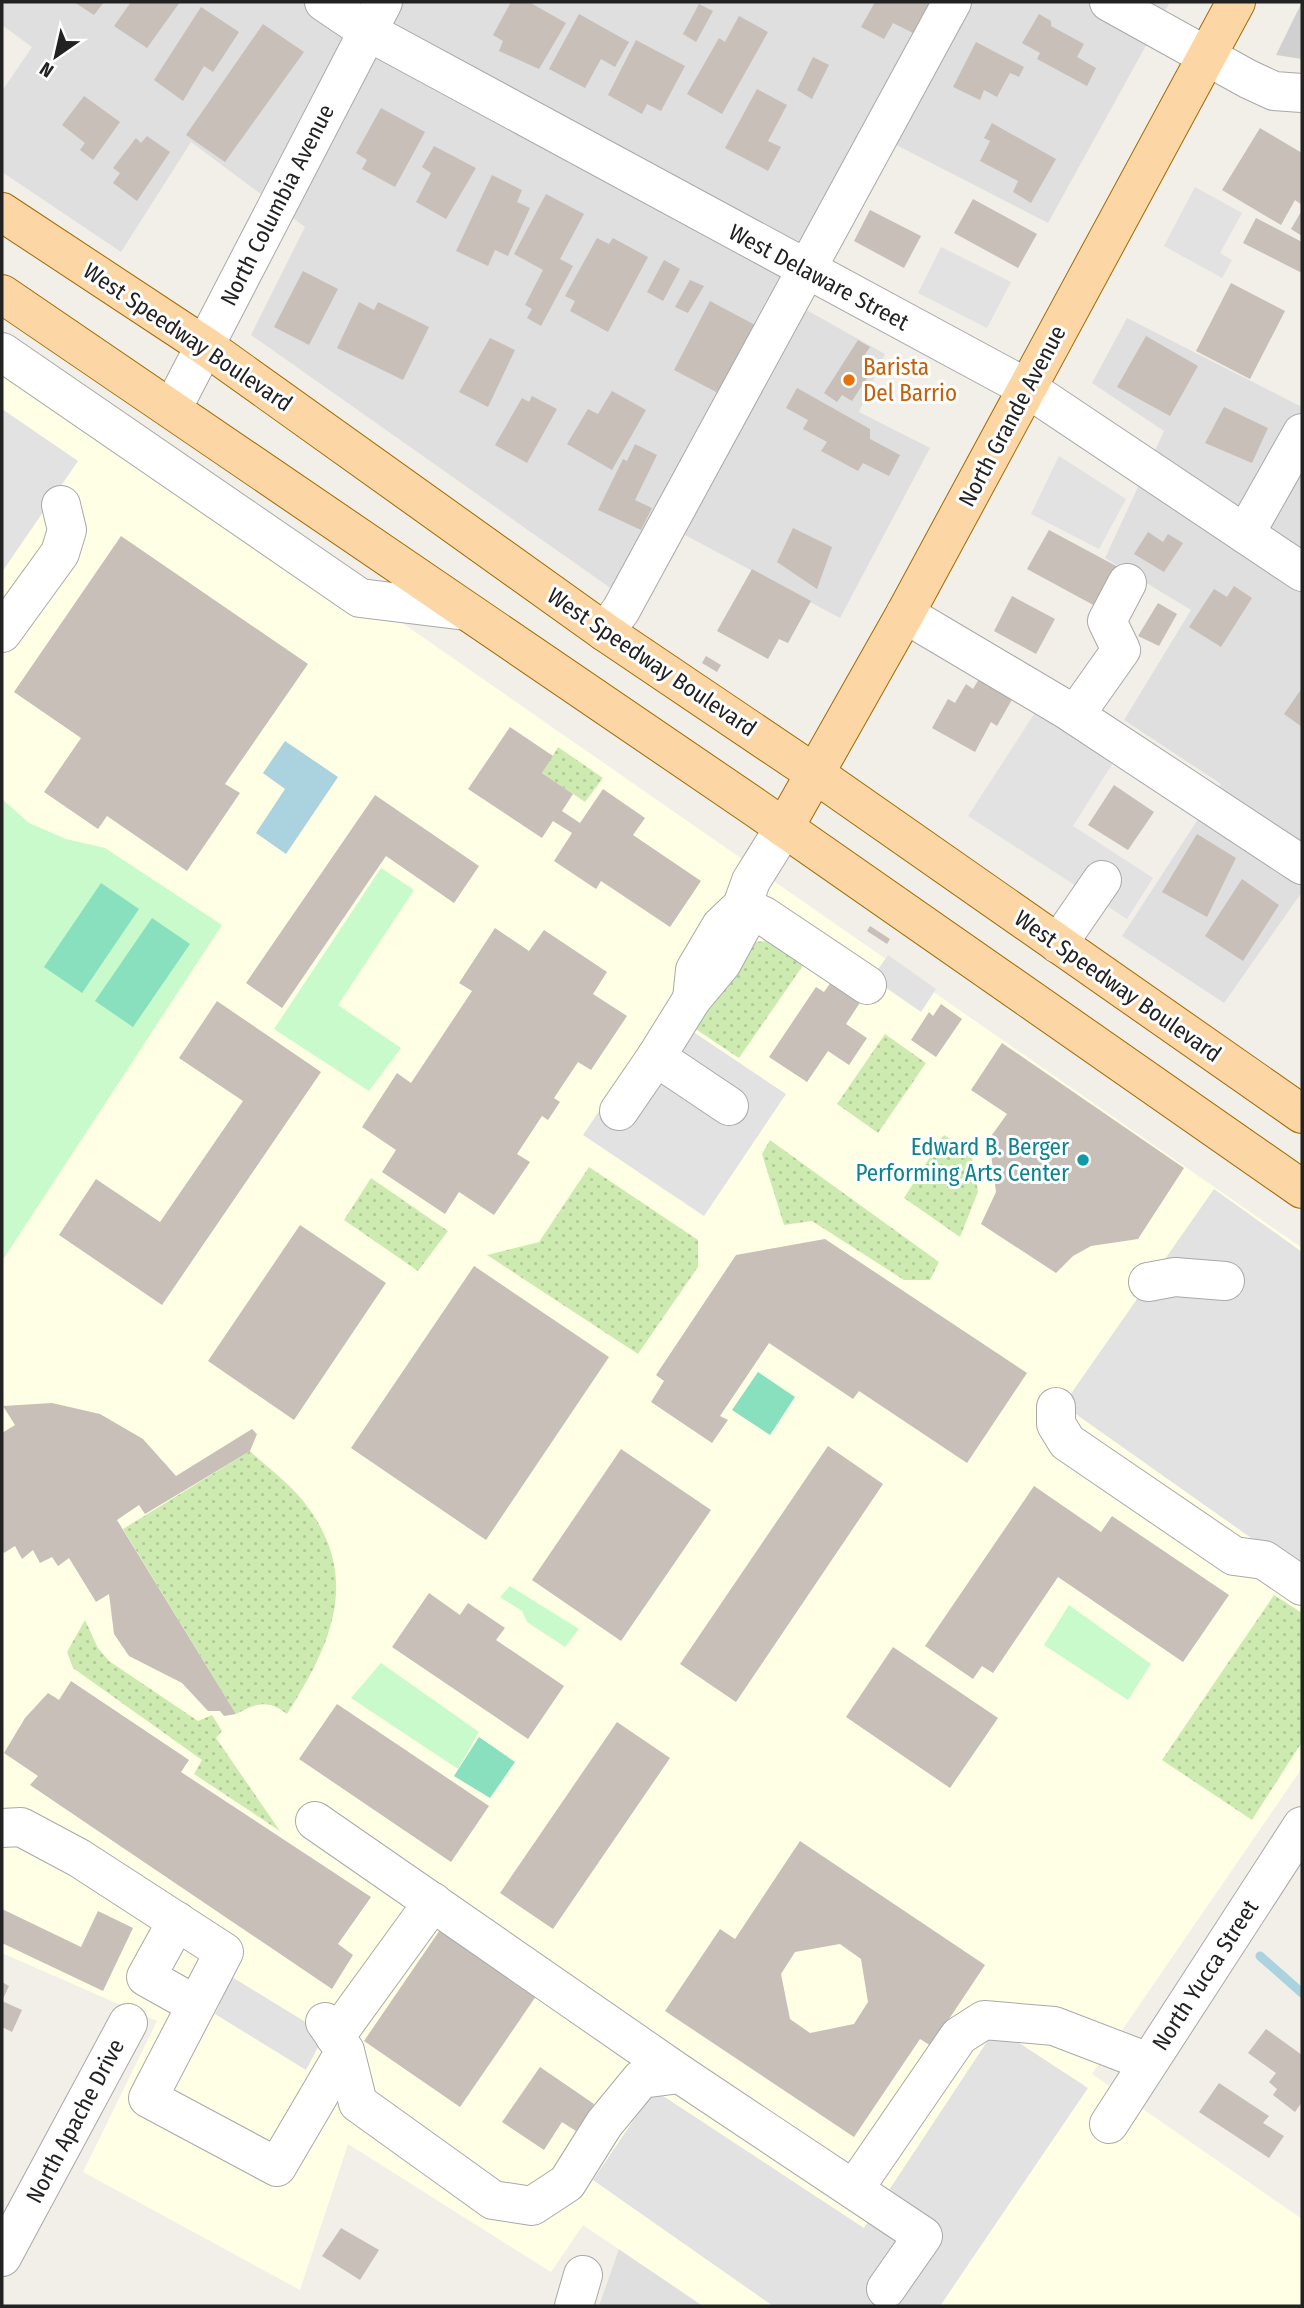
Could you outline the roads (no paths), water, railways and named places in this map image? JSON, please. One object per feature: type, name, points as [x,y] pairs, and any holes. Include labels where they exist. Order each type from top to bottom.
[{"type":"main road","name":"North Grande Avenue","points":[[784,828],[905,614],[1209,57],[1236,2]]},
{"type":"main road","name":"West Speedway Boulevard","points":[[2,212],[205,346],[605,632],[814,773],[1302,1114]]},
{"type":"main road","points":[[2,294],[784,828],[1302,1189]]},
{"type":"street","name":"West Delaware Street","points":[[324,2],[375,16],[806,270],[1027,388],[1302,572]]},
{"type":"street","points":[[605,632],[621,610],[953,2]]},
{"type":"street","points":[[1108,2],[1274,91],[1302,93]]},
{"type":"street","name":"North Columbia Avenue","points":[[172,408],[375,16]]},
{"type":"street","points":[[2,352],[360,598],[466,611]]},
{"type":"street","points":[[1245,534],[1302,433]]},
{"type":"street","points":[[2,633],[60,553],[67,530],[61,505]]},
{"type":"street","points":[[1075,715],[1121,650],[1107,621],[1127,583]]},
{"type":"street","points":[[905,614],[1075,715],[1302,865]]},
{"type":"street","points":[[620,1111],[692,999],[695,970],[721,926],[742,906],[751,881],[784,828]]},
{"type":"street","points":[[1058,944],[1102,880]]},
{"type":"street","points":[[742,906],[764,916],[867,985]]},
{"type":"street","points":[[656,1057],[729,1106]]},
{"type":"street","points":[[1148,1282],[1175,1277],[1225,1281]]},
{"type":"street","points":[[1056,1407],[1056,1424],[1067,1442],[1234,1556],[1264,1560],[1302,1586]]},
{"type":"street","points":[[315,1821],[680,2074],[923,2236],[886,2289]]},
{"type":"street","name":"North Yucca Street","points":[[1109,2124],[1302,1826]]},
{"type":"street","points":[[2,1828],[21,1827],[79,1858],[224,1952],[148,2098],[277,2167],[335,2037],[433,1902]]},
{"type":"street","points":[[177,1921],[146,1977],[196,2005]]},
{"type":"street","points":[[854,2189],[959,2036],[984,2020],[1054,2026],[1148,2062]]},
{"type":"street","name":"North Apache Drive","points":[[2,2258],[128,2022]]},
{"type":"street","points":[[335,2037],[358,2103],[393,2132],[493,2200],[532,2206],[567,2183],[604,2124],[641,2079],[680,2074]]},
{"type":"water","points":[[285,741],[338,777],[286,854],[256,833],[285,789],[263,773]]},
{"type":"waterway","points":[[1260,1956],[1302,1993]]},
{"type":"place","name":"Barista Del Barrio","points":[[849,380]]},
{"type":"place","name":"Edward B. Berger Performing Arts Center","points":[[1083,1160]]}]
